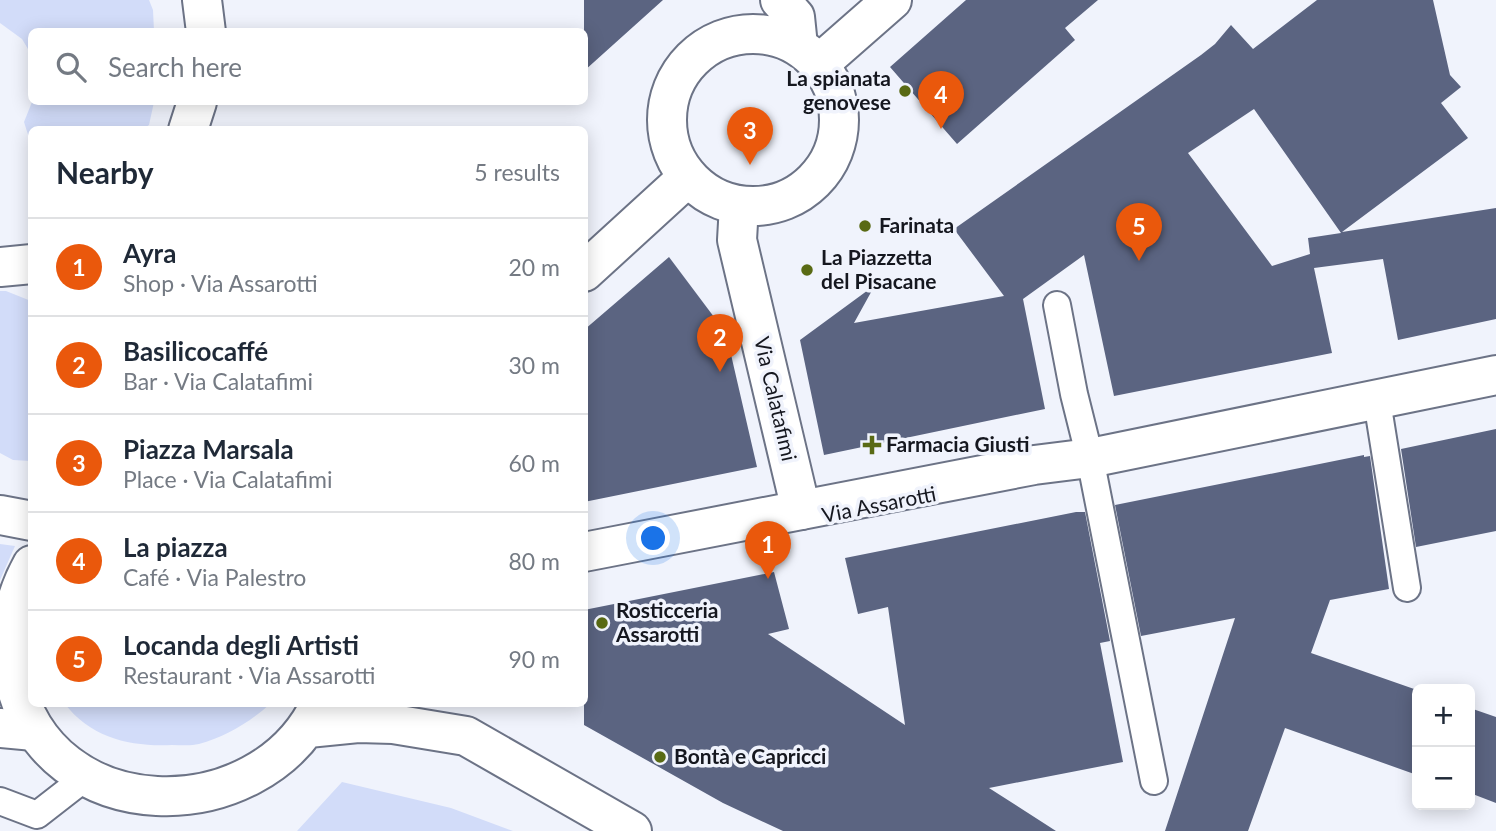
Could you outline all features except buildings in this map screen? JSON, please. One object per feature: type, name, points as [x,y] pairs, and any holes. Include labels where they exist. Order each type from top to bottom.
[{"type":"main road","points":[[202,0],[206,28]]},
{"type":"main road","points":[[780,0],[795,17],[808,55],[835,92],[840,121],[835,150],[820,176],[797,195],[769,205],[740,205],[711,196],[688,177],[674,154],[667,128],[669,101],[679,76],[696,55],[719,41],[746,34],[772,36],[808,55]]},
{"type":"main road","points":[[808,55],[892,0]]},
{"type":"main road","points":[[189,126],[196,105]]},
{"type":"main road","points":[[588,268],[688,177]]},
{"type":"main road","name":"Via Calatafimi","points":[[740,205],[737,240],[801,510]]},
{"type":"main road","points":[[0,267],[28,264]]},
{"type":"main road","name":"Via Assarotti","points":[[588,551],[1034,465],[1090,458],[1377,401],[1496,374]]},
{"type":"main road","name":"Via Assarotti","points":[[588,561],[1038,475],[1090,458]]},
{"type":"main road","points":[[0,516],[28,520]]},
{"type":"main road","points":[[28,573],[16,598],[10,627],[13,710],[50,752],[82,780],[118,797],[139,803],[185,806],[207,812],[265,776],[282,762],[314,716],[358,723],[393,724],[466,736],[632,831]]},
{"type":"lane","points":[[1057,304],[1154,781]]},
{"type":"lane","points":[[1377,401],[1408,588]]},
{"type":"lane","points":[[0,801],[37,815],[82,780]]},
{"type":"shaded area","points":[[0,0],[149,0],[153,10],[154,28],[28,28],[28,49],[22,39],[0,23]]},
{"type":"shaded area","points":[[31,105],[153,105],[148,126],[28,126],[28,135],[24,122]]},
{"type":"shaded area","points":[[0,291],[6,291],[28,300],[28,461],[13,460],[0,453]]},
{"type":"shaded area","points":[[0,544],[15,546],[0,580]]},
{"type":"shaded area","points":[[68,707],[266,707],[228,733],[199,744],[186,745],[127,742],[99,732],[75,716]]},
{"type":"shaded area","points":[[342,782],[451,808],[513,831],[297,831]]},
{"type":"place","name":"La spianata genovese","points":[[905,91]]},
{"type":"place","name":"La piazza","points":[[941,129]]},
{"type":"place","name":"Piazza Marsala","points":[[750,165]]},
{"type":"place","name":"Farinata","points":[[865,226]]},
{"type":"place","name":"Locanda degli Artisti","points":[[1139,261]]},
{"type":"place","name":"La Piazzetta del Pisacane","points":[[807,270]]},
{"type":"place","name":"Basilicocaffé","points":[[720,372]]},
{"type":"place","name":"Farmacia Giusti","points":[[872,445]]},
{"type":"place","name":"Ayra","points":[[768,579]]},
{"type":"place","name":"Rosticceria Assarotti","points":[[602,623]]},
{"type":"place","name":"Bontà e Capricci","points":[[660,757]]}]
